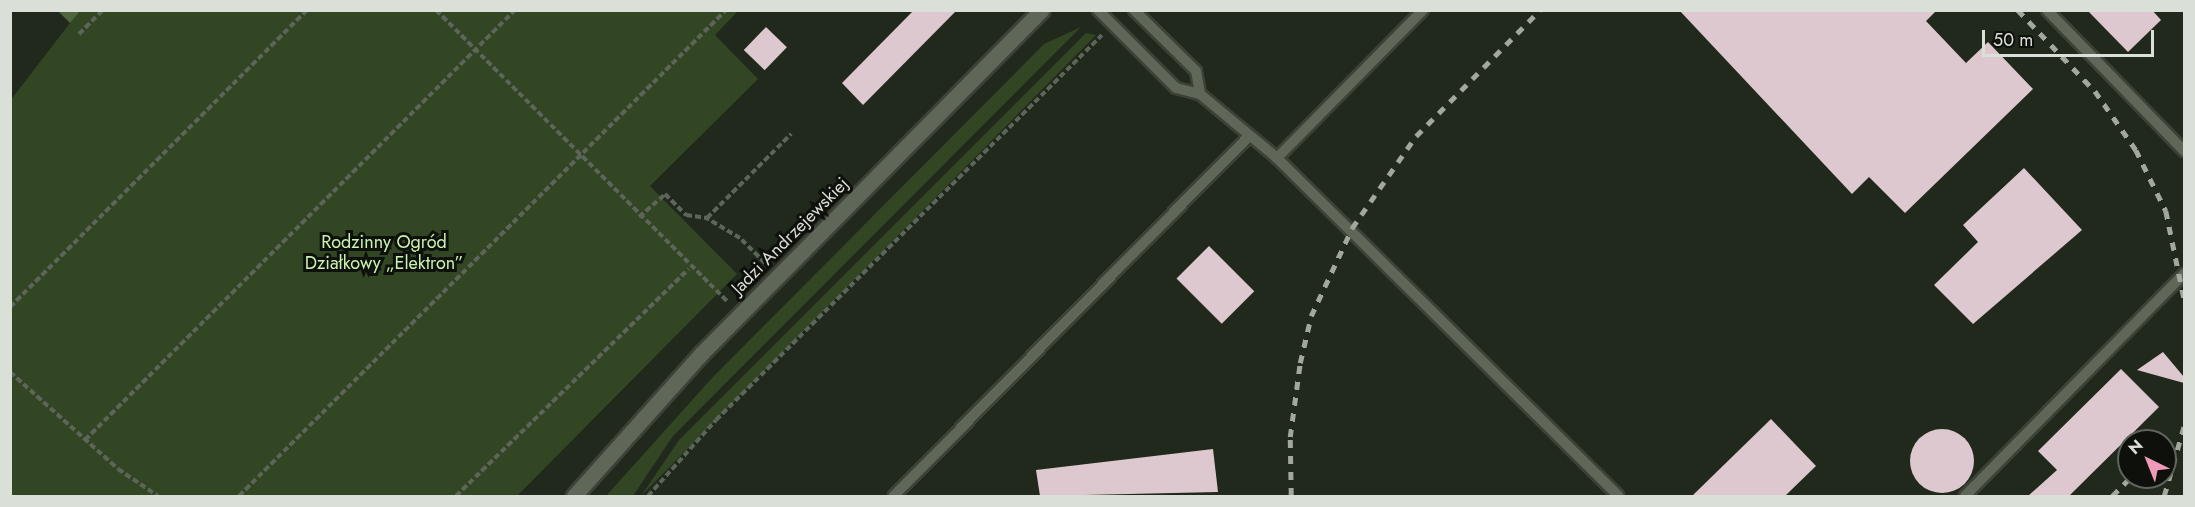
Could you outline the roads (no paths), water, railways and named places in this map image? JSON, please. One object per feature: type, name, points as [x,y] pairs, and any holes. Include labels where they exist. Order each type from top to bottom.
[{"type":"street","name":"Jadzi Andrzejewskiej","points":[[574,496],[740,314],[1042,10]]},
{"type":"lane","points":[[1098,10],[1176,88],[1200,94],[1248,137],[1277,158],[1618,496]]},
{"type":"lane","points":[[1134,10],[1196,71],[1200,94]]},
{"type":"lane","points":[[1277,158],[1424,10]]},
{"type":"lane","points":[[2047,10],[2184,151]]},
{"type":"lane","points":[[894,496],[1248,137]]},
{"type":"lane","points":[[1965,496],[2184,274]]},
{"type":"railway","points":[[1291,496],[1290,437],[1300,363],[1311,316],[1352,228],[1416,136],[1540,10]]},
{"type":"railway","points":[[2018,10],[2095,91],[2136,150],[2166,211],[2184,298]]},
{"type":"railway","points":[[2164,496],[2184,426]]},
{"type":"railway","points":[[2112,496],[2119,489]]},
{"type":"park label","name":"Rodzinny Ogród Działkowy „Elektron”","points":[[384,253]]}]
